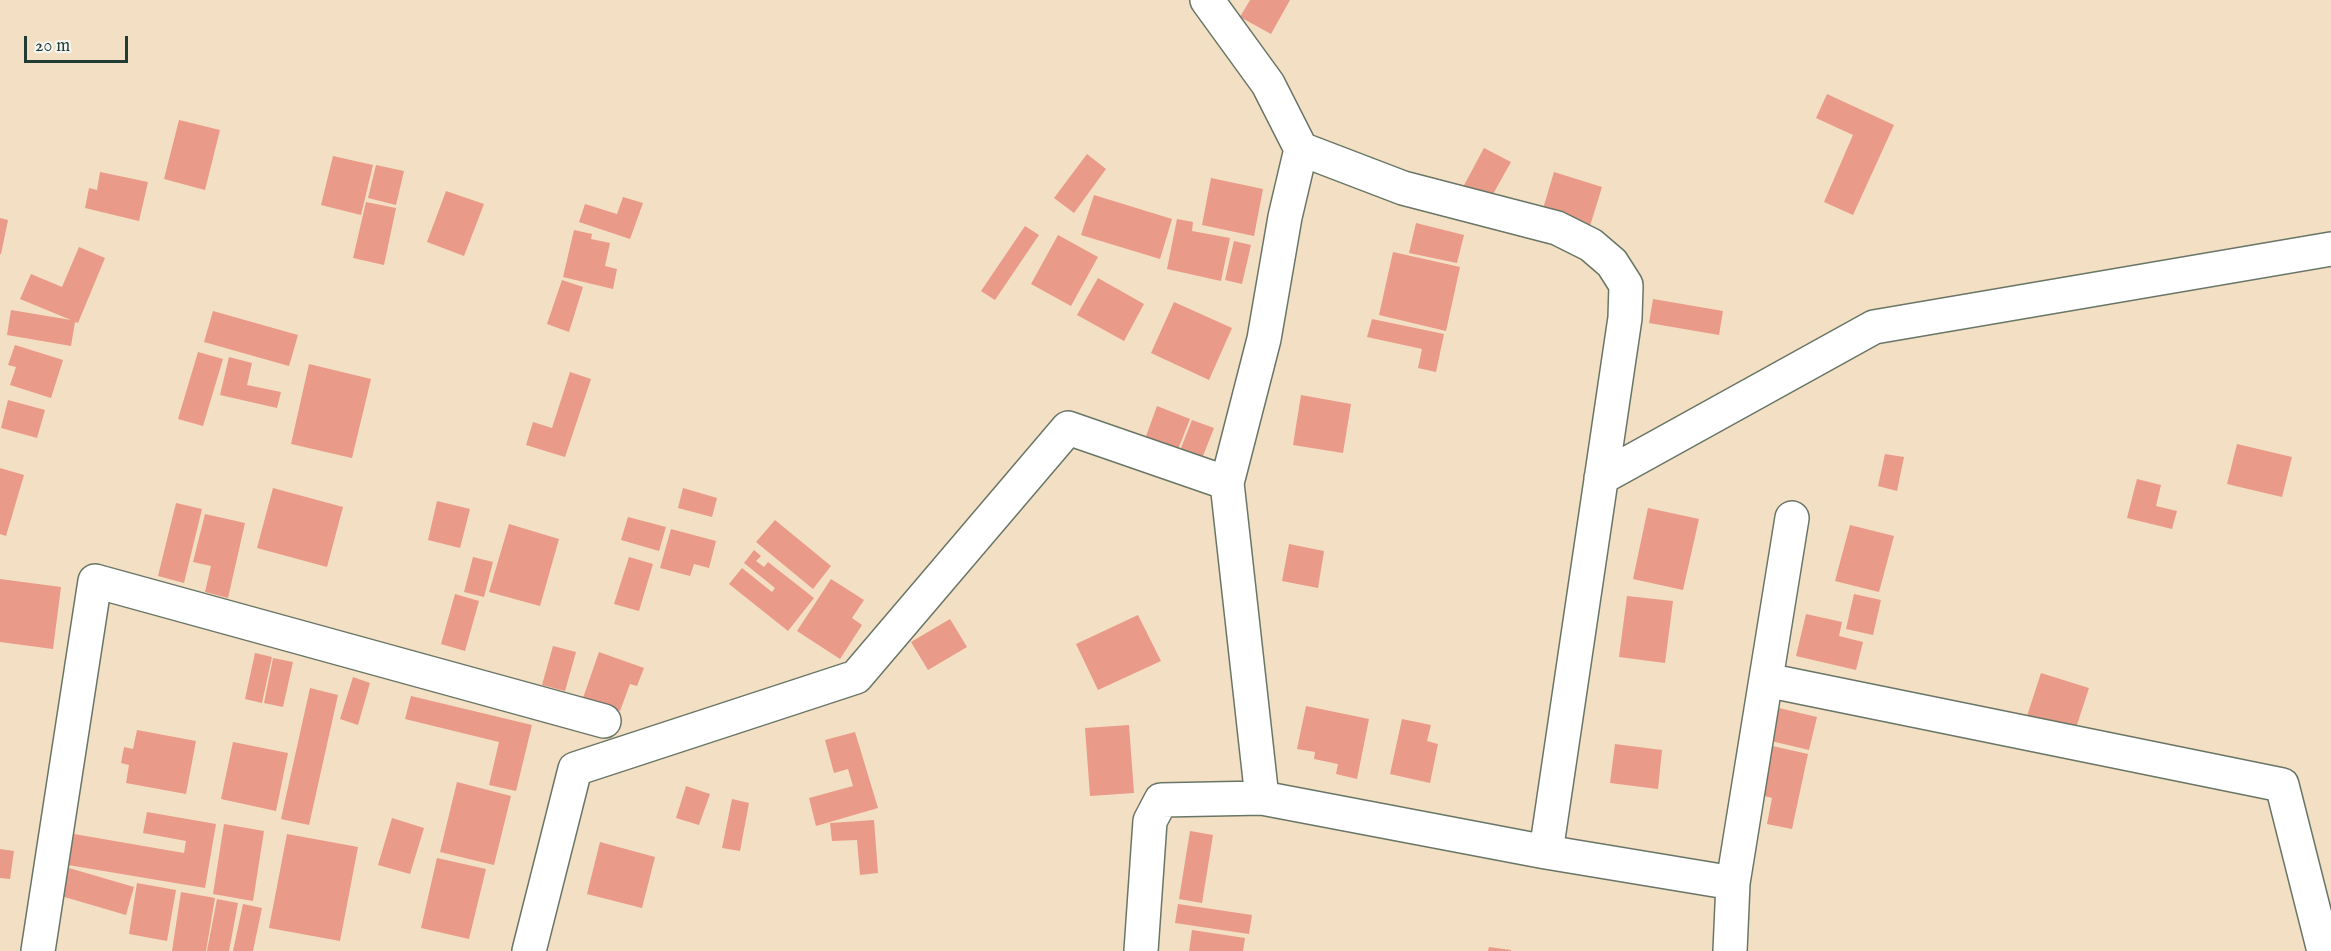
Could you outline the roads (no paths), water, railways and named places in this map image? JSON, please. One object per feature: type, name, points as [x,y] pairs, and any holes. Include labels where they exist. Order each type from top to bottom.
[{"type":"street","points":[[1208,0],[1268,84],[1301,149],[1264,339],[1227,483],[1262,798]]},
{"type":"street","points":[[1301,149],[1403,188],[1557,228],[1590,245],[1612,263],[1626,285],[1625,318],[1546,852]]},
{"type":"street","points":[[1601,478],[1874,327],[2331,249]]},
{"type":"street","points":[[529,951],[575,769],[856,677],[1068,428],[1227,483]]},
{"type":"street","points":[[1730,951],[1733,883],[1792,518]]},
{"type":"street","points":[[38,951],[95,581],[604,721]]},
{"type":"street","points":[[1766,680],[2282,785],[2324,951]]},
{"type":"street","points":[[1140,951],[1150,821],[1161,800],[1262,798],[1546,852],[1733,883]]}]
